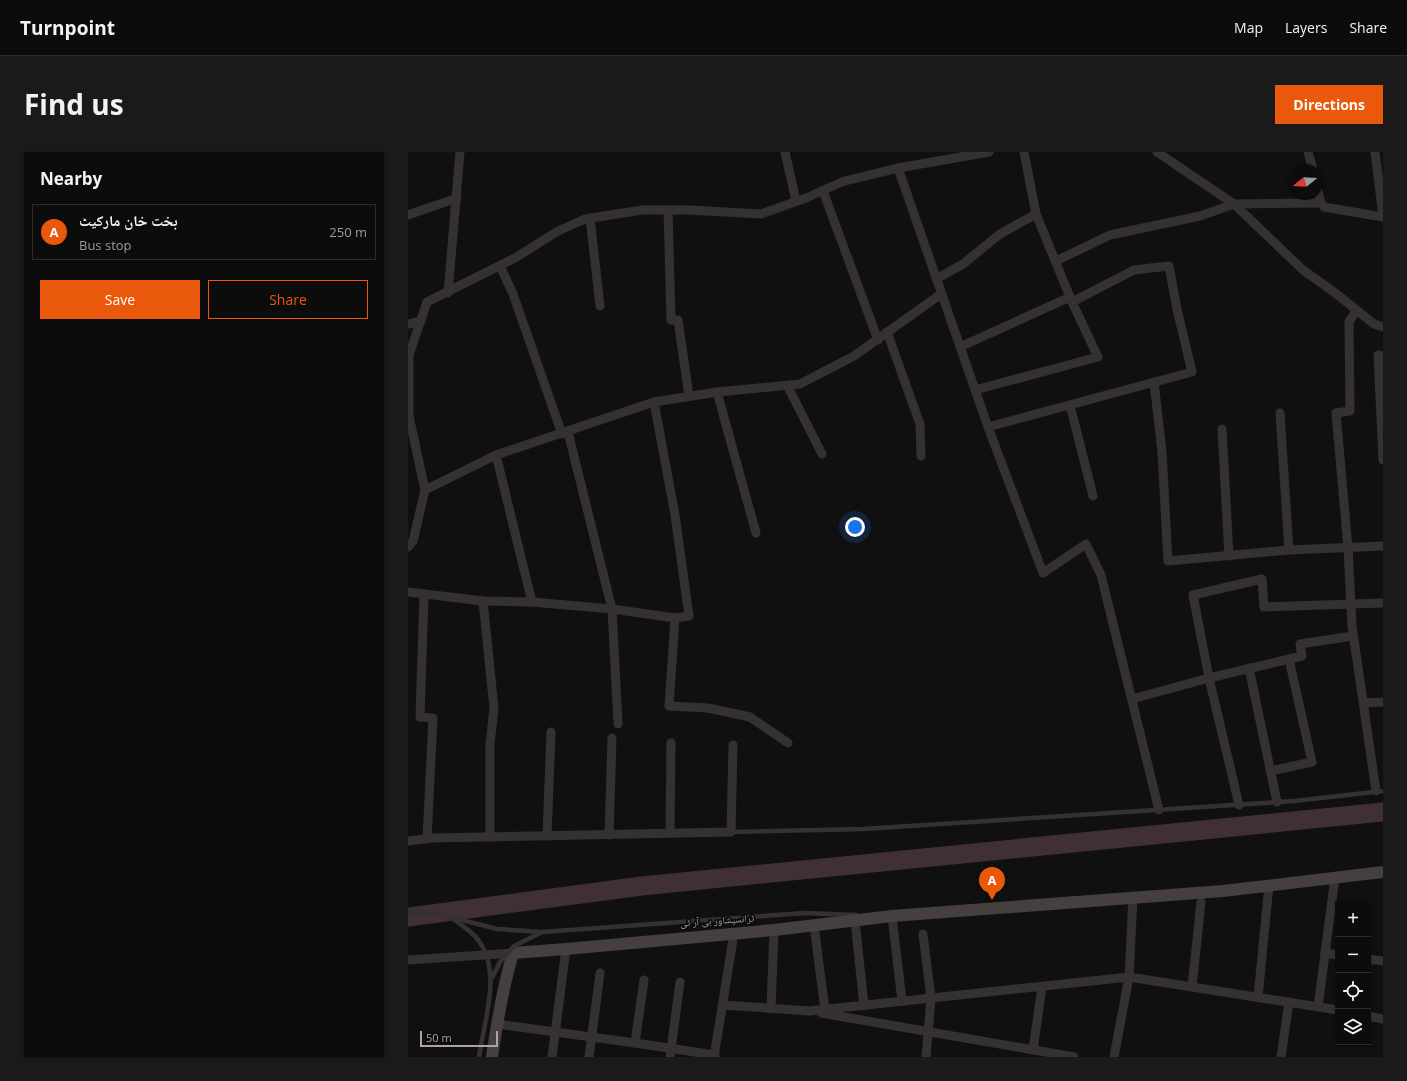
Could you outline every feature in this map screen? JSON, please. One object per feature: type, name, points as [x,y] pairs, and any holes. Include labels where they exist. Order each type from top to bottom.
[{"type":"street","points":[[448,293],[460,152]]},
{"type":"street","points":[[786,152],[796,201]]},
{"type":"street","points":[[408,547],[413,541],[425,490],[409,416],[409,355],[428,302],[515,258],[558,231],[585,219],[642,210],[689,210],[761,214],[806,198],[844,181],[898,168],[989,152]]},
{"type":"street","points":[[975,390],[1098,357],[1071,299],[1036,214],[1024,152]]},
{"type":"street","points":[[1157,152],[1234,204],[1303,270],[1374,324],[1383,327]]},
{"type":"street","points":[[1308,152],[1311,164]]},
{"type":"street","points":[[1056,261],[1110,235],[1200,216],[1234,204],[1320,202],[1324,207],[1329,209],[1383,217],[1375,152]]},
{"type":"street","points":[[898,168],[988,427],[1043,573],[1086,544],[1101,575],[1159,810]]},
{"type":"street","points":[[822,190],[878,340]]},
{"type":"street","points":[[408,215],[456,198]]},
{"type":"street","points":[[668,210],[672,320],[678,320],[689,396]]},
{"type":"street","points":[[936,279],[964,264],[1000,234],[1036,214]]},
{"type":"street","points":[[590,218],[600,306]]},
{"type":"street","points":[[500,266],[513,294],[565,433],[612,609],[618,724]]},
{"type":"street","points":[[960,346],[1071,299],[1134,270],[1169,266],[1176,308],[1192,372],[988,427]]},
{"type":"street","points":[[425,490],[496,455],[654,402],[717,392],[800,384],[854,356],[941,294]]},
{"type":"street","points":[[1356,311],[1349,322],[1350,411],[1336,413],[1348,548],[1353,636],[1380,791]]},
{"type":"street","points":[[408,324],[421,321]]},
{"type":"street","points":[[887,332],[920,424],[922,456]]},
{"type":"street","points":[[1383,356],[1378,355],[1383,460]]},
{"type":"street","points":[[1154,382],[1162,452],[1168,561],[1289,550],[1383,546]]},
{"type":"street","points":[[786,385],[822,454]]},
{"type":"street","points":[[717,392],[756,532]]},
{"type":"street","points":[[408,592],[483,601],[532,602],[612,609],[675,618],[689,616],[676,515],[654,402]]},
{"type":"street","points":[[1070,405],[1093,496]]},
{"type":"street","points":[[1280,413],[1289,550]]},
{"type":"street","points":[[1222,429],[1229,556]]},
{"type":"street","points":[[496,455],[532,602]]},
{"type":"street","points":[[1239,805],[1209,678],[1193,595],[1262,579],[1264,607],[1383,603]]},
{"type":"street","points":[[424,594],[420,717],[433,718],[427,839]]},
{"type":"street","points":[[483,601],[494,708],[490,744],[490,837]]},
{"type":"street","points":[[675,618],[670,706],[708,708],[750,717],[788,743]]},
{"type":"street","points":[[1132,698],[1302,656],[1300,644],[1353,636]]},
{"type":"street","points":[[1270,770],[1312,762],[1289,659]]},
{"type":"street","points":[[1249,668],[1277,802]]},
{"type":"street","points":[[1364,703],[1383,702]]},
{"type":"street","points":[[548,836],[551,732]]},
{"type":"street","points":[[608,835],[612,738]]},
{"type":"street","points":[[670,833],[671,743]]},
{"type":"street","points":[[408,841],[490,837],[731,832],[733,745]]},
{"type":"street","points":[[408,960],[566,949],[734,934],[892,916],[1222,891],[1383,872]]},
{"type":"street","points":[[1318,1007],[1335,877]]},
{"type":"street","points":[[1258,997],[1269,885]]},
{"type":"street","points":[[1114,1057],[1129,978],[1133,897]]},
{"type":"street","points":[[1192,987],[1201,902]]},
{"type":"street","points":[[892,916],[902,1001]]},
{"type":"street","points":[[854,920],[864,1006]]},
{"type":"street","points":[[814,925],[825,1010]]},
{"type":"street","points":[[771,1009],[774,930]]},
{"type":"street","points":[[496,1024],[635,1043],[671,1053],[714,1056],[734,934]]},
{"type":"street","points":[[923,934],[931,998],[926,1057]]},
{"type":"street","points":[[552,1057],[566,949]]},
{"type":"street","points":[[492,1057],[496,1024],[513,952]]},
{"type":"street","points":[[1325,953],[1335,955]]},
{"type":"street","points":[[1371,959],[1383,961]]},
{"type":"street","points":[[589,1057],[600,973]]},
{"type":"street","points":[[722,1005],[810,1011],[1129,978],[1335,1010]]},
{"type":"street","points":[[635,1043],[644,980]]},
{"type":"street","points":[[671,1053],[680,982]]},
{"type":"street","points":[[1033,1050],[1042,987]]},
{"type":"street","points":[[1281,1057],[1289,1002]]},
{"type":"street","points":[[810,1011],[1074,1057]]},
{"type":"street","points":[[1371,1017],[1383,1019]]},
{"type":"lane","points":[[731,832],[863,829],[1239,805],[1380,791]]},
{"type":"lane","name":"ٹرانسپشاور بی آر ٹی","points":[[408,912],[439,914],[498,929],[542,932],[805,914],[892,916]]},
{"type":"lane","name":"ٹرانسپشاور بی آر ٹی","points":[[454,919],[478,939],[486,952],[491,967],[491,979],[479,1057]]},
{"type":"lane","name":"ٹرانسپشاور بی آر ٹی","points":[[491,979],[500,962],[514,946],[542,932]]},
{"type":"waterway","points":[[408,917],[642,886],[1383,812]]},
{"type":"place","name":"بخت خان مارکیٹ","points":[[992,900]]}]
